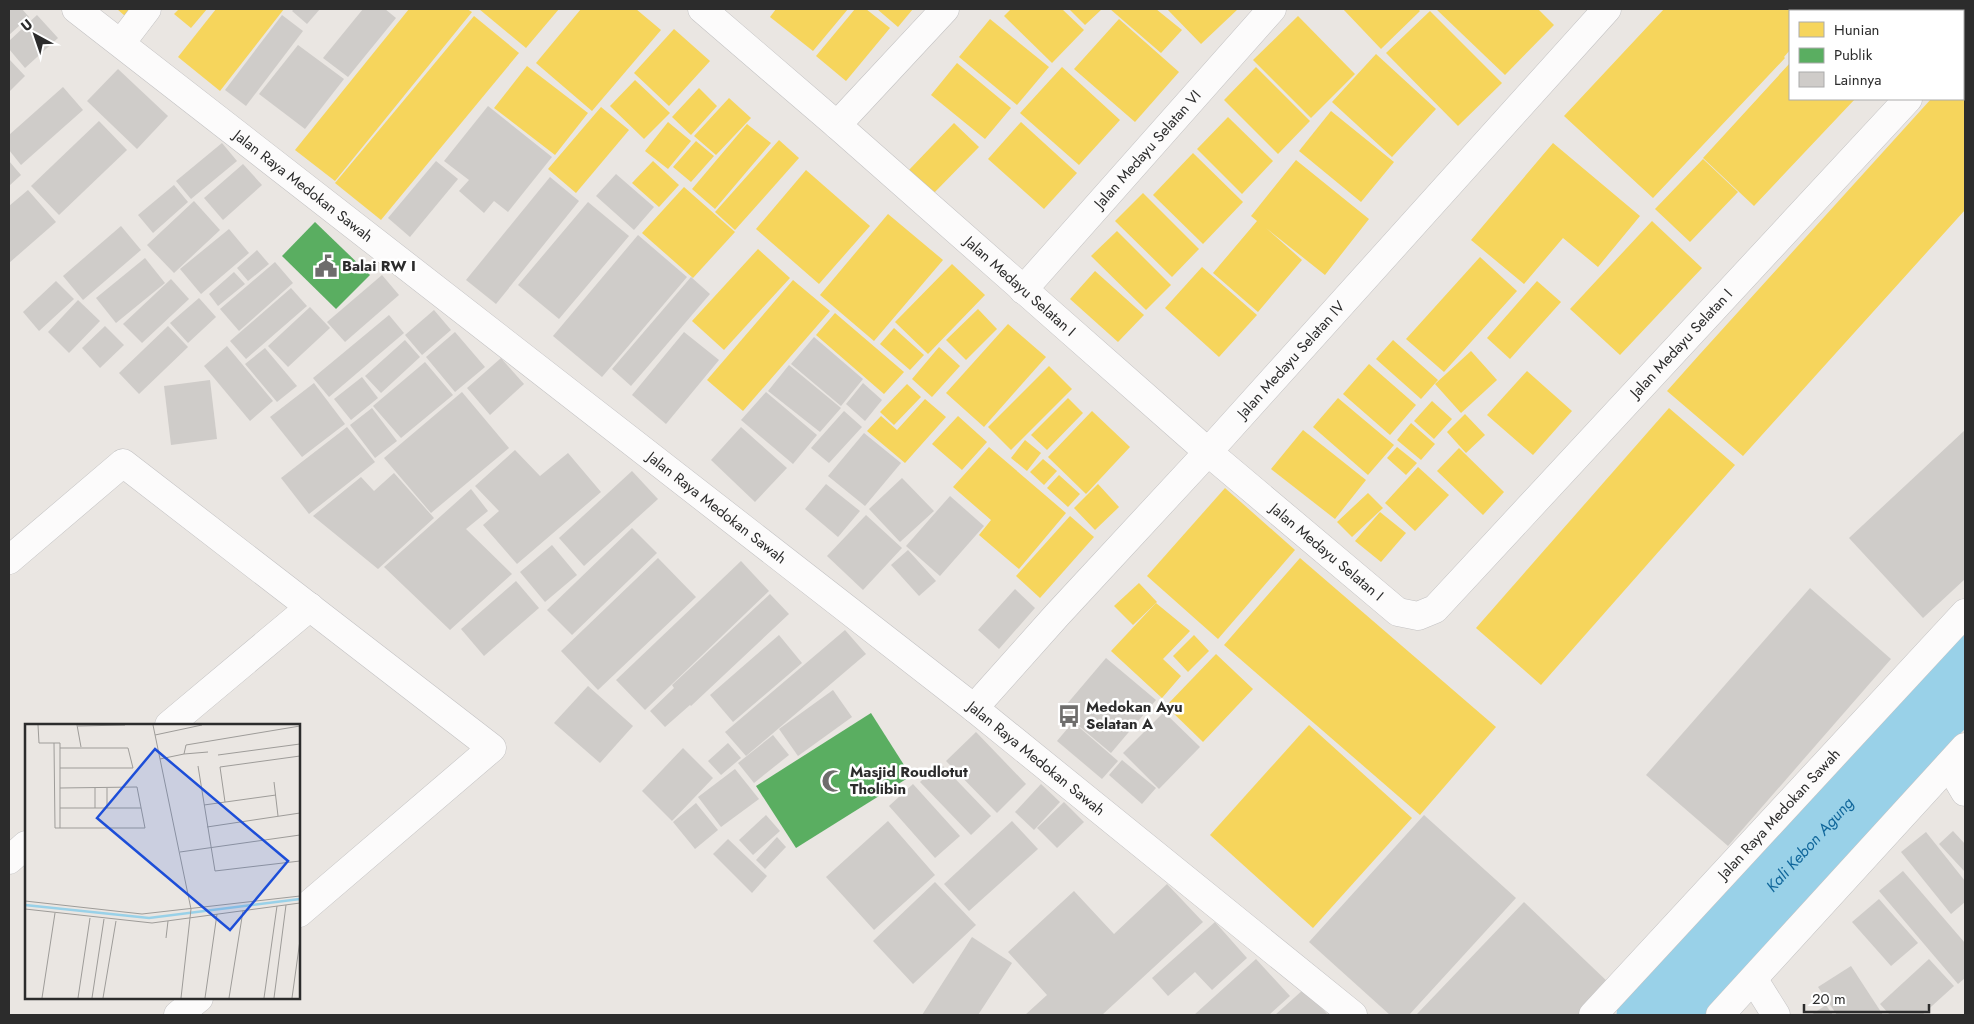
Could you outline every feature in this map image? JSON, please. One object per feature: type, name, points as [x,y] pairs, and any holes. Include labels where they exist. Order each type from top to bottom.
[{"type":"street","name":"Jalan Raya Medokan Sawah","points":[[76,9],[974,708],[1353,1015]]},
{"type":"street","points":[[121,43],[147,9]]},
{"type":"street","name":"Jalan Medayu Selatan I","points":[[702,9],[837,125],[1208,452],[1398,612],[1418,616],[1435,609],[1907,100]]},
{"type":"street","points":[[837,125],[945,9]]},
{"type":"street","name":"Jalan Medayu Selatan VI","points":[[1023,290],[1272,9]]},
{"type":"street","name":"Jalan Medayu Selatan IV","points":[[974,708],[1208,452],[1607,9]]},
{"type":"street","points":[[9,560],[123,463],[492,748],[300,912]]},
{"type":"street","points":[[170,724],[310,607]]},
{"type":"street","name":"Jalan Raya Medokan Sawah","points":[[1593,1015],[1965,612]]},
{"type":"street","points":[[1957,756],[1965,792]]},
{"type":"street","points":[[1720,1015],[1957,756]]},
{"type":"street","points":[[1754,980],[1776,1015]]},
{"type":"street","points":[[178,1015],[198,999]]},
{"type":"building: Hunian","points":[[117,9],[131,9],[125,16]]},
{"type":"building: Hunian","points":[[179,9],[207,9],[191,28],[174,14]]},
{"type":"building: Hunian","points":[[216,9],[284,9],[220,91],[178,57]]},
{"type":"building: Hunian","points":[[409,9],[467,9],[472,12],[335,181],[295,150]]},
{"type":"building: Hunian","points":[[479,9],[559,9],[526,48]]},
{"type":"building: Hunian","points":[[581,9],[636,9],[661,30],[592,111],[536,63]]},
{"type":"building: Hunian","points":[[776,9],[848,9],[813,51],[770,17]]},
{"type":"building: Hunian","points":[[855,9],[866,9],[890,28],[846,81],[816,56]]},
{"type":"building: Hunian","points":[[877,9],[913,9],[898,27]]},
{"type":"building: Hunian","points":[[1011,9],[1062,9],[1084,30],[1052,63],[1004,16]]},
{"type":"building: Hunian","points":[[1069,9],[1102,9],[1085,25]]},
{"type":"building: Hunian","points":[[1110,9],[1156,9],[1182,30],[1161,53]]},
{"type":"building: Hunian","points":[[1167,9],[1238,9],[1201,44]]},
{"type":"building: Hunian","points":[[1343,9],[1418,9],[1420,11],[1381,49]]},
{"type":"building: Hunian","points":[[1436,9],[1538,9],[1554,25],[1505,75]]},
{"type":"building: Hunian","points":[[1664,9],[1828,9],[1789,10],[1789,51],[1785,58],[1653,198],[1564,116]]},
{"type":"building: Hunian","points":[[1856,9],[1857,10],[1836,10]]},
{"type":"building: Hunian","points":[[1858,9],[1912,9],[1910,10]]},
{"type":"building: Hunian","points":[[1430,11],[1502,83],[1458,126],[1386,53]]},
{"type":"building: Hunian","points":[[474,16],[519,53],[381,220],[335,183]]},
{"type":"building: Hunian","points":[[1298,16],[1355,74],[1311,118],[1253,60]]},
{"type":"building: Hunian","points":[[990,19],[1049,67],[1017,105],[959,57]]},
{"type":"building: Hunian","points":[[1119,19],[1179,72],[1135,122],[1074,69]]},
{"type":"building: Hunian","points":[[674,29],[710,61],[669,106],[634,73]]},
{"type":"building: Hunian","points":[[1376,54],[1436,109],[1392,157],[1332,102]]},
{"type":"building: Hunian","points":[[957,63],[1011,108],[985,139],[931,95]]},
{"type":"building: Hunian","points":[[1964,63],[1965,210],[1743,456],[1667,391],[1930,100],[1964,100]]},
{"type":"building: Hunian","points":[[1789,64],[1789,100],[1854,100],[1754,206],[1703,158]]},
{"type":"building: Hunian","points":[[527,66],[588,113],[555,155],[494,108]]},
{"type":"building: Hunian","points":[[1062,67],[1120,120],[1079,165],[1020,113]]},
{"type":"building: Hunian","points":[[1256,67],[1310,121],[1278,154],[1224,100]]},
{"type":"building: Hunian","points":[[635,80],[670,113],[644,139],[610,106]]},
{"type":"building: Hunian","points":[[699,88],[717,106],[691,135],[672,117]]},
{"type":"building: Hunian","points":[[729,98],[751,118],[716,155],[694,136]]},
{"type":"building: Hunian","points":[[601,107],[629,130],[576,193],[548,169]]},
{"type":"building: Hunian","points":[[1331,111],[1394,162],[1361,202],[1299,151]]},
{"type":"building: Hunian","points":[[1228,117],[1273,161],[1242,194],[1197,149]]},
{"type":"building: Hunian","points":[[668,122],[691,141],[668,169],[645,151]]},
{"type":"building: Hunian","points":[[1021,122],[1077,173],[1044,209],[988,159]]},
{"type":"building: Hunian","points":[[954,123],[979,147],[932,195],[908,171]]},
{"type":"building: Hunian","points":[[747,124],[771,143],[715,209],[692,189]]},
{"type":"building: Hunian","points":[[779,140],[799,158],[735,230],[715,212]]},
{"type":"building: Hunian","points":[[696,141],[714,156],[691,182],[673,167]]},
{"type":"building: Hunian","points":[[1553,143],[1640,216],[1598,267],[1563,238],[1524,284],[1471,240]]},
{"type":"building: Hunian","points":[[1193,153],[1243,202],[1203,244],[1153,195]]},
{"type":"building: Hunian","points":[[1703,159],[1738,192],[1690,242],[1655,209]]},
{"type":"building: Hunian","points":[[1296,160],[1369,219],[1325,275],[1266,228],[1302,260],[1258,312],[1213,273],[1257,221],[1251,216]]},
{"type":"building: Hunian","points":[[653,161],[679,185],[659,207],[632,183]]},
{"type":"building: Hunian","points":[[806,170],[870,226],[819,284],[756,229]]},
{"type":"building: Hunian","points":[[684,187],[735,232],[693,278],[642,233]]},
{"type":"building: Hunian","points":[[1143,193],[1199,249],[1172,277],[1115,221]]},
{"type":"building: Hunian","points":[[888,214],[943,260],[874,341],[820,295]]},
{"type":"building: Hunian","points":[[1652,221],[1702,268],[1620,355],[1570,309]]},
{"type":"building: Hunian","points":[[1117,231],[1171,285],[1146,310],[1091,256]]},
{"type":"building: Hunian","points":[[758,249],[790,278],[724,350],[692,321]]},
{"type":"building: Hunian","points":[[1480,257],[1517,291],[1444,372],[1406,339]]},
{"type":"building: Hunian","points":[[952,264],[985,295],[928,354],[895,322]]},
{"type":"building: Hunian","points":[[1202,267],[1257,315],[1219,357],[1165,308]]},
{"type":"building: Hunian","points":[[1095,271],[1144,315],[1118,342],[1070,299]]},
{"type":"building: Hunian","points":[[793,280],[830,311],[743,411],[707,380]]},
{"type":"building: Hunian","points":[[1537,281],[1561,302],[1510,359],[1487,338]]},
{"type":"building: Hunian","points":[[978,309],[997,329],[966,360],[946,340]]},
{"type":"building: Hunian","points":[[835,313],[904,372],[884,394],[816,335]]},
{"type":"building: Hunian","points":[[1008,324],[1046,357],[984,427],[946,393]]},
{"type":"building: Hunian","points":[[894,328],[924,355],[910,370],[880,344]]},
{"type":"building: Hunian","points":[[1393,340],[1438,380],[1421,399],[1376,359]]},
{"type":"building: Hunian","points":[[939,347],[960,366],[932,397],[912,379]]},
{"type":"building: Hunian","points":[[1471,351],[1497,380],[1461,413],[1435,384]]},
{"type":"building: Hunian","points":[[1369,364],[1416,405],[1390,435],[1343,394]]},
{"type":"building: Hunian","points":[[1049,366],[1072,389],[1011,450],[988,427]]},
{"type":"building: Hunian","points":[[1527,371],[1572,411],[1533,455],[1487,415]]},
{"type":"building: Hunian","points":[[907,384],[921,397],[894,425],[880,412]]},
{"type":"building: Hunian","points":[[1068,398],[1083,413],[1047,450],[1031,435]]},
{"type":"building: Hunian","points":[[1338,398],[1394,445],[1368,475],[1313,427]]},
{"type":"building: Hunian","points":[[925,399],[946,417],[905,463],[867,431],[881,416],[897,430]]},
{"type":"building: Hunian","points":[[1432,401],[1452,419],[1434,439],[1414,421]]},
{"type":"building: Hunian","points":[[1669,408],[1735,465],[1541,685],[1476,628]]},
{"type":"building: Hunian","points":[[1092,411],[1130,447],[1086,494],[1048,457]]},
{"type":"building: Hunian","points":[[1465,414],[1485,435],[1466,453],[1447,432]]},
{"type":"building: Hunian","points":[[958,416],[987,442],[962,470],[932,444]]},
{"type":"building: Hunian","points":[[1411,423],[1435,444],[1421,460],[1397,440]]},
{"type":"building: Hunian","points":[[1303,430],[1366,480],[1335,519],[1271,469]]},
{"type":"building: Hunian","points":[[1025,440],[1041,453],[1027,471],[1011,458]]},
{"type":"building: Hunian","points":[[989,447],[1066,513],[1019,569],[979,535],[991,520],[953,487]]},
{"type":"building: Hunian","points":[[1397,447],[1417,463],[1406,475],[1387,458]]},
{"type":"building: Hunian","points":[[1459,448],[1504,492],[1483,515],[1437,471]]},
{"type":"building: Hunian","points":[[1043,459],[1057,471],[1044,485],[1030,472]]},
{"type":"building: Hunian","points":[[1418,467],[1449,495],[1415,531],[1385,503]]},
{"type":"building: Hunian","points":[[1059,475],[1080,494],[1068,507],[1047,488]]},
{"type":"building: Hunian","points":[[1098,484],[1119,507],[1095,530],[1074,508]]},
{"type":"building: Hunian","points":[[1225,488],[1295,550],[1218,639],[1147,576]]},
{"type":"building: Hunian","points":[[1368,493],[1383,508],[1352,537],[1337,522]]},
{"type":"building: Hunian","points":[[1380,512],[1406,533],[1381,562],[1355,541]]},
{"type":"building: Hunian","points":[[1070,516],[1094,537],[1040,598],[1016,576]]},
{"type":"building: Hunian","points":[[1300,558],[1496,727],[1420,815],[1224,645]]},
{"type":"building: Hunian","points":[[1139,583],[1157,602],[1133,625],[1114,606]]},
{"type":"building: Hunian","points":[[1156,603],[1190,631],[1163,659],[1181,676],[1162,698],[1111,651]]},
{"type":"building: Hunian","points":[[1194,635],[1209,651],[1188,672],[1173,656]]},
{"type":"building: Hunian","points":[[1216,654],[1253,689],[1203,742],[1166,706]]},
{"type":"building: Hunian","points":[[1309,725],[1412,818],[1313,928],[1210,835]]},
{"type":"building: Publik","name":"Balai RW I","points":[[315,222],[370,275],[336,309],[282,256]]},
{"type":"building: Publik","name":"Masjid Roudlotut Tholibin","points":[[871,713],[911,776],[796,848],[756,786]]},
{"type":"building: Lainnya","points":[[9,9],[22,9],[29,17],[9,35]]},
{"type":"building: Lainnya","points":[[294,9],[320,9],[307,24],[292,11]]},
{"type":"building: Lainnya","points":[[363,9],[385,9],[396,18],[348,77],[323,58]]},
{"type":"building: Lainnya","points":[[37,15],[58,38],[25,68],[9,49],[9,41]]},
{"type":"building: Lainnya","points":[[282,15],[303,31],[246,106],[225,90]]},
{"type":"building: Lainnya","points":[[298,45],[344,79],[305,129],[259,94]]},
{"type":"building: Lainnya","points":[[9,59],[25,76],[9,92]]},
{"type":"building: Lainnya","points":[[118,69],[168,116],[137,149],[87,101]]},
{"type":"building: Lainnya","points":[[63,87],[83,110],[21,165],[9,150],[9,135]]},
{"type":"building: Lainnya","points":[[488,106],[552,157],[508,212],[494,201],[484,213],[459,191],[469,180],[444,161]]},
{"type":"building: Lainnya","points":[[99,121],[127,150],[59,215],[31,186]]},
{"type":"building: Lainnya","points":[[222,143],[237,161],[191,199],[176,181]]},
{"type":"building: Lainnya","points":[[9,161],[21,175],[9,186]]},
{"type":"building: Lainnya","points":[[436,161],[458,179],[410,237],[388,218]]},
{"type":"building: Lainnya","points":[[243,164],[262,185],[223,220],[204,198]]},
{"type":"building: Lainnya","points":[[616,174],[654,207],[634,230],[596,196]]},
{"type":"building: Lainnya","points":[[550,177],[579,201],[496,304],[466,280]]},
{"type":"building: Lainnya","points":[[174,185],[188,202],[153,233],[138,215]]},
{"type":"building: Lainnya","points":[[28,190],[56,222],[9,263],[9,206]]},
{"type":"building: Lainnya","points":[[194,201],[220,230],[174,273],[147,245]]},
{"type":"building: Lainnya","points":[[588,202],[629,236],[559,319],[518,285]]},
{"type":"building: Lainnya","points":[[121,226],[141,250],[83,300],[63,276]]},
{"type":"building: Lainnya","points":[[229,229],[249,253],[201,294],[180,269]]},
{"type":"building: Lainnya","points":[[638,235],[687,277],[602,377],[553,336]]},
{"type":"building: Lainnya","points":[[257,250],[269,264],[248,281],[237,268]]},
{"type":"building: Lainnya","points":[[145,258],[165,283],[116,323],[96,298]]},
{"type":"building: Lainnya","points":[[275,262],[293,283],[239,331],[220,309]]},
{"type":"building: Lainnya","points":[[234,272],[245,284],[218,306],[209,294]]},
{"type":"building: Lainnya","points":[[382,275],[399,295],[345,342],[327,322]]},
{"type":"building: Lainnya","points":[[691,277],[710,294],[631,386],[612,369]]},
{"type":"building: Lainnya","points":[[171,279],[189,299],[142,343],[123,324]]},
{"type":"building: Lainnya","points":[[56,281],[74,299],[39,331],[23,312]]},
{"type":"building: Lainnya","points":[[291,288],[307,306],[246,359],[230,341]]},
{"type":"building: Lainnya","points":[[199,298],[216,317],[188,343],[170,323]]},
{"type":"building: Lainnya","points":[[78,300],[100,321],[69,353],[48,332]]},
{"type":"building: Lainnya","points":[[310,307],[330,328],[288,367],[268,346]]},
{"type":"building: Lainnya","points":[[434,310],[451,330],[422,355],[405,335]]},
{"type":"building: Lainnya","points":[[389,315],[404,333],[329,397],[313,378]]},
{"type":"building: Lainnya","points":[[105,326],[124,345],[100,368],[82,348]]},
{"type":"building: Lainnya","points":[[168,326],[188,347],[139,394],[119,373]]},
{"type":"building: Lainnya","points":[[455,332],[485,367],[455,392],[426,357]]},
{"type":"building: Lainnya","points":[[684,332],[719,360],[666,424],[632,395]]},
{"type":"building: Lainnya","points":[[814,337],[863,379],[841,406],[791,364]]},
{"type":"building: Lainnya","points":[[405,340],[420,357],[381,393],[365,376]]},
{"type":"building: Lainnya","points":[[227,346],[273,401],[250,421],[204,366]]},
{"type":"building: Lainnya","points":[[265,348],[297,386],[277,402],[245,364]]},
{"type":"building: Lainnya","points":[[501,358],[524,384],[490,415],[467,388]]},
{"type":"building: Lainnya","points":[[425,362],[453,395],[401,438],[373,406]]},
{"type":"building: Lainnya","points":[[789,365],[841,408],[820,432],[768,391]]},
{"type":"building: Lainnya","points":[[362,377],[378,398],[351,420],[334,399]]},
{"type":"building: Lainnya","points":[[210,380],[217,439],[171,445],[164,386]]},
{"type":"building: Lainnya","points":[[314,383],[345,424],[302,457],[270,417]]},
{"type":"building: Lainnya","points":[[863,383],[882,400],[865,421],[846,404]]},
{"type":"building: Lainnya","points":[[462,392],[509,448],[431,513],[384,458]]},
{"type":"building: Lainnya","points":[[766,392],[817,435],[793,464],[741,420]]},
{"type":"building: Lainnya","points":[[372,408],[397,441],[375,458],[350,425]]},
{"type":"building: Lainnya","points":[[844,411],[862,427],[829,463],[811,448]]},
{"type":"building: Lainnya","points":[[347,427],[375,462],[309,514],[281,478]]},
{"type":"building: Lainnya","points":[[741,427],[787,468],[755,502],[711,460]]},
{"type":"building: Lainnya","points":[[1965,430],[1965,579],[1923,618],[1849,538]]},
{"type":"building: Lainnya","points":[[864,433],[901,463],[865,506],[828,476]]},
{"type":"building: Lainnya","points":[[515,450],[540,476],[568,453],[601,492],[517,564],[483,525],[499,511],[475,486]]},
{"type":"building: Lainnya","points":[[632,471],[658,499],[584,566],[559,538]]},
{"type":"building: Lainnya","points":[[394,473],[434,518],[378,569],[313,516],[361,477],[374,491]]},
{"type":"building: Lainnya","points":[[902,478],[934,511],[900,542],[869,509]]},
{"type":"building: Lainnya","points":[[826,484],[860,511],[838,537],[805,509]]},
{"type":"building: Lainnya","points":[[471,489],[488,511],[466,529],[512,574],[450,630],[384,567]]},
{"type":"building: Lainnya","points":[[950,496],[984,526],[940,576],[906,546]]},
{"type":"building: Lainnya","points":[[866,515],[902,548],[863,590],[827,556]]},
{"type":"building: Lainnya","points":[[632,528],[657,553],[572,635],[547,610]]},
{"type":"building: Lainnya","points":[[552,545],[577,575],[545,602],[520,572]]},
{"type":"building: Lainnya","points":[[908,550],[936,581],[919,596],[891,565]]},
{"type":"building: Lainnya","points":[[658,558],[696,597],[598,690],[561,651]]},
{"type":"building: Lainnya","points":[[741,561],[769,591],[645,710],[616,680]]},
{"type":"building: Lainnya","points":[[516,581],[539,608],[484,656],[461,629]]},
{"type":"building: Lainnya","points":[[1810,588],[1891,659],[1728,846],[1646,775]]},
{"type":"building: Lainnya","points":[[1015,589],[1035,608],[999,649],[978,630]]},
{"type":"building: Lainnya","points":[[770,594],[789,614],[691,706],[665,727],[650,711],[674,688],[672,685]]},
{"type":"building: Lainnya","points":[[845,630],[866,654],[746,756],[725,732]]},
{"type":"building: Lainnya","points":[[779,635],[802,663],[733,722],[710,695]]},
{"type":"building: Lainnya","points":[[1106,658],[1156,700],[1111,753],[1061,711]]},
{"type":"building: Lainnya","points":[[588,686],[633,726],[600,763],[554,723]]},
{"type":"building: Lainnya","points":[[833,690],[852,717],[798,756],[779,729]]},
{"type":"building: Lainnya","points":[[1164,712],[1200,747],[1159,789],[1123,753]]},
{"type":"building: Lainnya","points":[[1073,722],[1118,761],[1102,779],[1057,741]]},
{"type":"building: Lainnya","points":[[976,732],[1026,784],[997,813],[946,761]]},
{"type":"building: Lainnya","points":[[773,735],[789,755],[754,783],[738,763]]},
{"type":"building: Lainnya","points":[[728,743],[741,758],[721,775],[708,761]]},
{"type":"building: Lainnya","points":[[683,748],[713,778],[672,821],[642,791]]},
{"type":"building: Lainnya","points":[[1122,760],[1156,788],[1142,804],[1109,775]]},
{"type":"building: Lainnya","points":[[940,763],[991,816],[971,835],[920,782]]},
{"type":"building: Lainnya","points":[[735,769],[759,799],[721,827],[698,797]]},
{"type":"building: Lainnya","points":[[913,784],[960,836],[935,858],[889,806]]},
{"type":"building: Lainnya","points":[[1041,784],[1060,802],[1034,830],[1015,812]]},
{"type":"building: Lainnya","points":[[1064,802],[1084,822],[1057,848],[1037,828]]},
{"type":"building: Lainnya","points":[[696,803],[718,830],[695,849],[673,822]]},
{"type":"building: Lainnya","points":[[766,815],[780,831],[753,855],[739,840]]},
{"type":"building: Lainnya","points":[[1424,815],[1516,898],[1409,1015],[1390,1015],[1309,942]]},
{"type":"building: Lainnya","points":[[888,821],[935,875],[874,930],[826,877]]},
{"type":"building: Lainnya","points":[[1012,821],[1038,849],[969,911],[944,884]]},
{"type":"building: Lainnya","points":[[1953,831],[1965,844],[1965,872],[1939,844]]},
{"type":"building: Lainnya","points":[[1926,832],[1965,881],[1965,902],[1951,914],[1901,852]]},
{"type":"building: Lainnya","points":[[777,837],[786,847],[765,869],[756,860]]},
{"type":"building: Lainnya","points":[[728,839],[767,876],[752,893],[713,854]]},
{"type":"building: Lainnya","points":[[1903,871],[1965,943],[1965,978],[1958,984],[1879,891]]},
{"type":"building: Lainnya","points":[[935,882],[976,925],[913,984],[873,941]]},
{"type":"building: Lainnya","points":[[1167,884],[1203,922],[1102,1015],[1025,1015],[1047,995],[1008,952],[1074,891],[1114,934]]},
{"type":"building: Lainnya","points":[[1879,899],[1918,943],[1891,966],[1852,922]]},
{"type":"building: Lainnya","points":[[1524,902],[1610,984],[1580,1015],[1416,1015]]},
{"type":"building: Lainnya","points":[[1215,922],[1247,958],[1212,990],[1195,972],[1168,996],[1152,978]]},
{"type":"building: Lainnya","points":[[972,937],[1012,963],[978,1015],[922,1015]]},
{"type":"building: Lainnya","points":[[1256,959],[1290,996],[1269,1015],[1194,1015]]},
{"type":"building: Lainnya","points":[[1929,959],[1954,986],[1922,1015],[1890,1015],[1880,1004]]},
{"type":"building: Lainnya","points":[[1851,966],[1883,1015],[1837,1015],[1818,987]]},
{"type":"building: Lainnya","points":[[1304,989],[1328,1015],[1275,1015]]},
{"type":"building: Lainnya","points":[[1826,1005],[1833,1015],[1811,1015]]},
{"type":"waterway","name":"Kali Kebon Agung","points":[[1654,1015],[1965,673]]},
{"type":"place","name":"Balai RW I","points":[[326,266]]},
{"type":"place","name":"Medokan Ayu Selatan A","points":[[1069,716]]},
{"type":"place","name":"Masjid Roudlotut Tholibin","points":[[833,781]]}]
